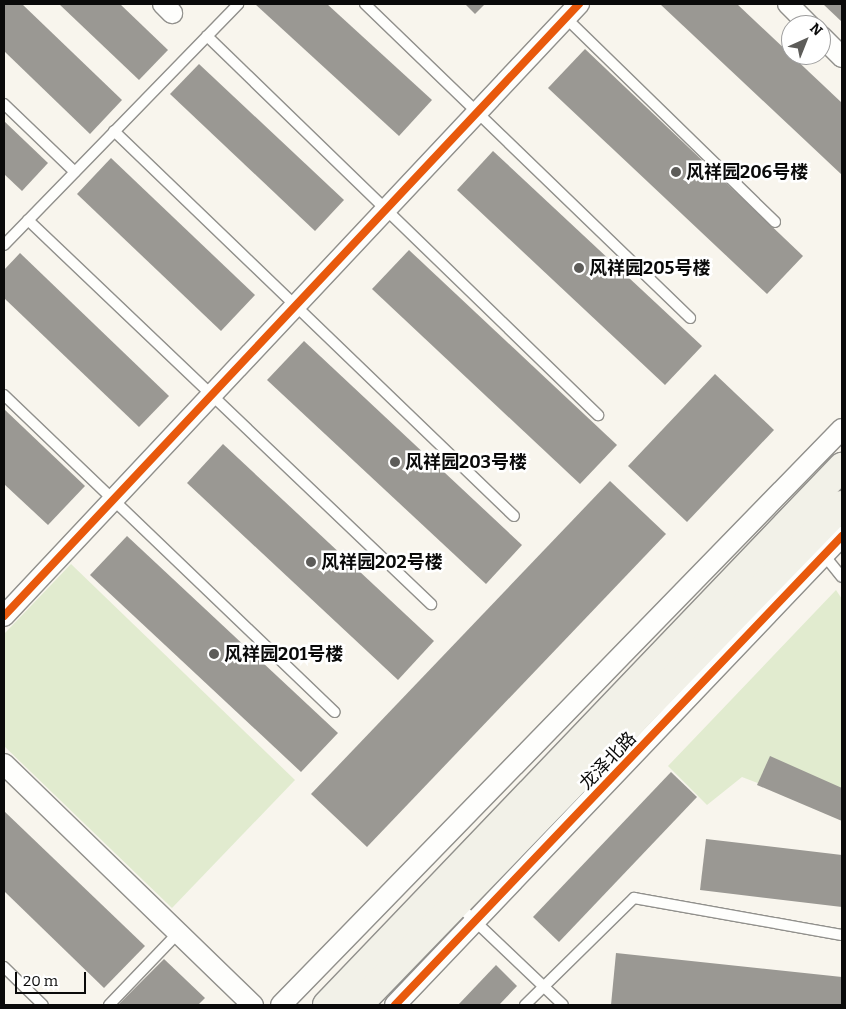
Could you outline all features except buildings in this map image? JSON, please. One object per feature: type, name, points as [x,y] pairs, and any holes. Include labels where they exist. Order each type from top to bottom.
[{"type":"main road","name":"龙泽北路","points":[[327,1005],[842,467]]},
{"type":"main road","name":"龙泽北路","points":[[358,1005],[842,505]]},
{"type":"street","points":[[788,4],[799,15]]},
{"type":"street","points":[[4,616],[573,11]]},
{"type":"street","points":[[831,46],[842,57]]},
{"type":"street","points":[[281,1005],[842,429]]},
{"type":"street","name":"龙泽北路","points":[[395,1005],[842,536]]},
{"type":"street","points":[[4,764],[253,1005]]},
{"type":"lane","points":[[4,245],[238,4]]},
{"type":"lane","points":[[365,4],[690,318]]},
{"type":"lane","points":[[573,11],[775,222]]},
{"type":"lane","points":[[207,36],[598,414]]},
{"type":"lane","points":[[4,104],[75,172]]},
{"type":"lane","points":[[114,132],[514,516]]},
{"type":"lane","points":[[28,220],[431,604]]},
{"type":"lane","points":[[4,395],[334,712]]},
{"type":"lane","points":[[824,556],[842,577]]},
{"type":"lane","points":[[525,1005],[634,898],[842,935]]},
{"type":"lane","points":[[456,903],[563,1005]]},
{"type":"lane","points":[[109,1005],[178,933]]},
{"type":"lane","points":[[4,967],[43,1005]]},
{"type":"green space","points":[[71,564],[295,780],[172,908],[4,746],[4,634]]},
{"type":"green space","points":[[836,590],[842,599],[842,816],[742,777],[707,805],[668,766]]},
{"type":"cycle path","points":[[4,616],[579,4]]},
{"type":"cycle path","points":[[395,1005],[842,536]]},
{"type":"place","name":"风祥园206号楼","points":[[676,172]]},
{"type":"place","name":"风祥园205号楼","points":[[579,268]]},
{"type":"place","name":"风祥园203号楼","points":[[395,462]]},
{"type":"place","name":"风祥园202号楼","points":[[311,562]]},
{"type":"place","name":"风祥园201号楼","points":[[214,654]]}]
